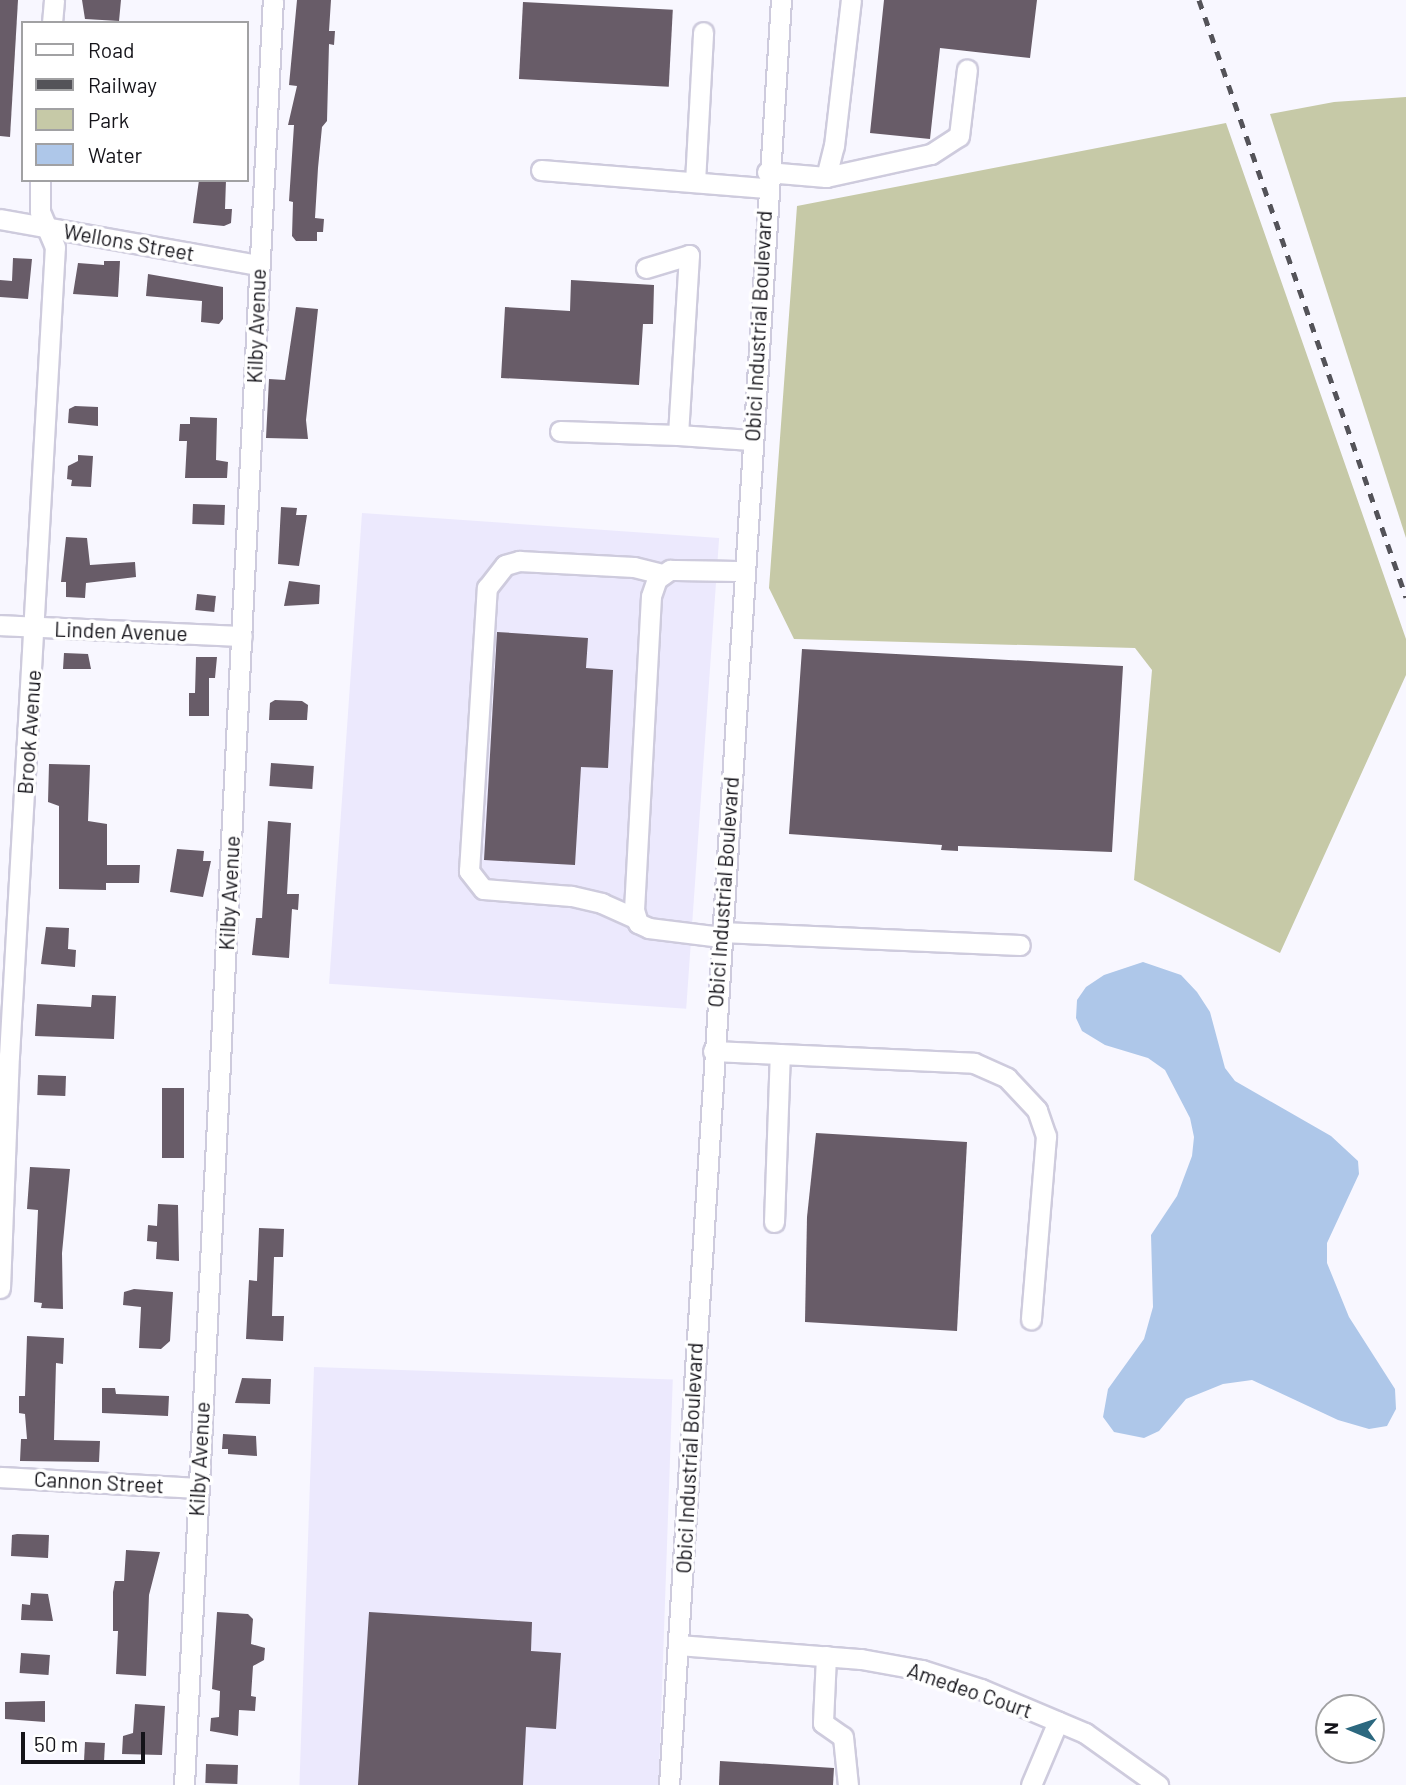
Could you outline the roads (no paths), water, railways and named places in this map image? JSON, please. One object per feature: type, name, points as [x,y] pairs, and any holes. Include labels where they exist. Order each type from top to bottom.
[{"type":"street","points":[[52,21],[54,0]]},
{"type":"street","name":"Kilby Avenue","points":[[184,1785],[273,0]]},
{"type":"street","name":"Obici Industrial Boulevard","points":[[669,1785],[780,0]]},
{"type":"street","points":[[826,177],[834,146],[851,0]]},
{"type":"street","points":[[695,182],[703,32]]},
{"type":"street","points":[[541,170],[695,182],[767,180],[826,177],[931,154],[959,136],[967,69]]},
{"type":"street","name":"Brook Avenue","points":[[0,1288],[4,1056],[36,628],[55,247],[45,227],[38,200],[40,182]]},
{"type":"street","name":"Wellons Street","points":[[0,219],[259,265]]},
{"type":"street","points":[[646,268],[689,255],[678,435]]},
{"type":"street","points":[[560,431],[751,440]]},
{"type":"street","points":[[743,571],[679,569],[663,574],[634,567],[519,561],[505,565],[487,588],[469,871],[483,889],[571,896],[602,903],[635,918],[649,928],[721,934],[1020,945]]},
{"type":"street","points":[[635,918],[651,596],[663,574]]},
{"type":"street","name":"Linden Avenue","points":[[0,625],[242,636]]},
{"type":"street","points":[[713,1051],[974,1063],[1007,1078],[1037,1110],[1046,1136],[1031,1319]]},
{"type":"street","points":[[774,1222],[780,1054]]},
{"type":"street","name":"Cannon Street","points":[[0,1476],[198,1488]]},
{"type":"street","name":"Amedeo Court","points":[[678,1645],[826,1656],[922,1670],[1084,1733],[1158,1785]]},
{"type":"street","points":[[826,1656],[823,1723],[843,1737],[848,1785]]},
{"type":"street","points":[[1031,1785],[1058,1721]]},
{"type":"water","points":[[1143,962],[1181,975],[1197,992],[1210,1012],[1225,1068],[1235,1081],[1331,1136],[1358,1161],[1359,1174],[1327,1243],[1327,1263],[1349,1317],[1395,1389],[1396,1409],[1387,1426],[1369,1429],[1338,1420],[1252,1380],[1223,1384],[1186,1399],[1159,1431],[1144,1438],[1114,1432],[1103,1417],[1108,1389],[1144,1339],[1153,1307],[1151,1235],[1177,1196],[1192,1156],[1194,1137],[1190,1118],[1165,1070],[1148,1058],[1105,1045],[1082,1031],[1076,1018],[1077,1000],[1086,987],[1104,975]]},
{"type":"railway","points":[[1199,0],[1406,597]]}]
